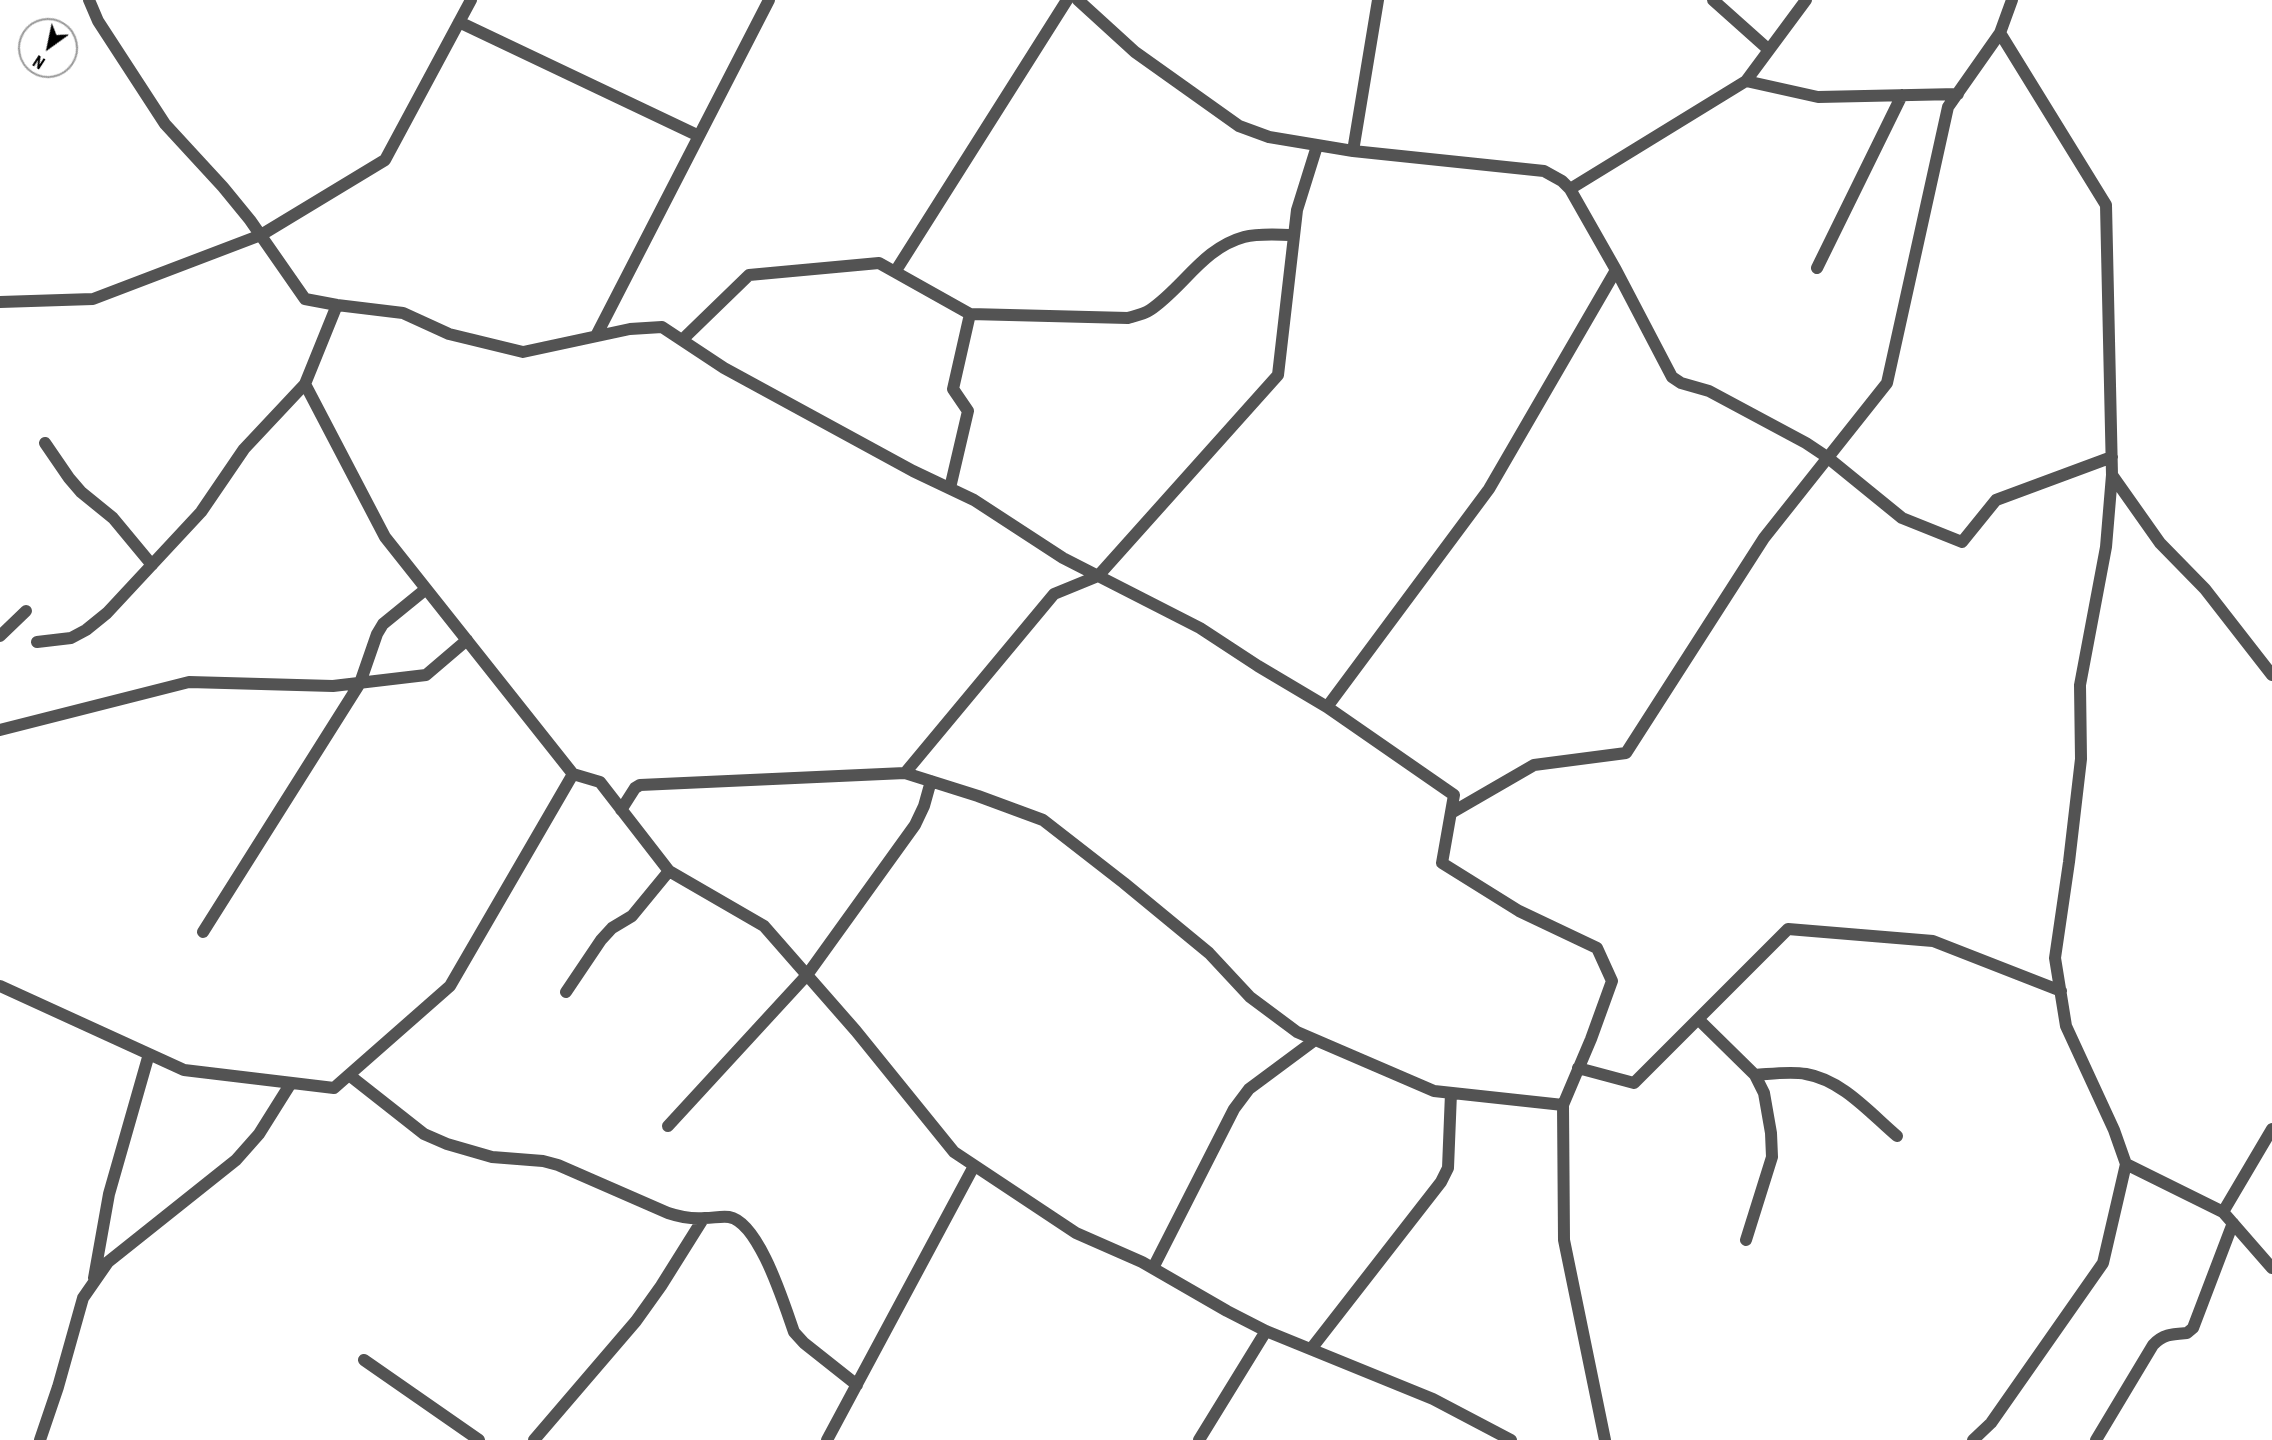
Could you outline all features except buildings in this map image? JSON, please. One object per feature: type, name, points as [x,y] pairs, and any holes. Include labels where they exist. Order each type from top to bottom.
[{"type":"street","points":[[89,0],[98,21],[165,124],[223,187],[261,235],[305,299],[403,313],[449,334],[523,352],[630,329],[662,327],[744,380],[903,466],[974,500],[1063,558],[1200,628],[1258,666],[1328,707],[1454,795],[1442,863],[1519,911],[1597,948],[1612,981],[1563,1105],[1564,1240],[1605,1440]]},
{"type":"street","points":[[0,302],[93,299],[261,235],[384,160],[471,0]]},
{"type":"street","points":[[596,336],[769,0]]},
{"type":"street","points":[[895,272],[1067,0]]},
{"type":"street","points":[[1078,0],[1134,52],[1239,126],[1269,136],[1317,146],[1544,171],[1562,181],[1570,189],[1616,270],[1672,377],[1681,383],[1709,391],[1806,443],[1827,457],[1902,518],[1962,542],[1996,500],[2112,457]]},
{"type":"street","points":[[1353,151],[1378,0]]},
{"type":"street","points":[[1713,0],[1769,50]]},
{"type":"street","points":[[1570,189],[1746,81],[1806,0]]},
{"type":"street","points":[[1451,813],[1534,765],[1626,753],[1764,538],[1887,384],[1948,107],[2000,33],[2013,0]]},
{"type":"street","points":[[459,22],[699,136]]},
{"type":"street","points":[[1973,1440],[1991,1423],[2103,1263],[2126,1164],[2114,1130],[2067,1026],[2055,958],[2081,759],[2080,685],[2106,547],[2112,475],[2106,205],[2000,33]]},
{"type":"street","points":[[1746,81],[1818,97],[1958,94]]},
{"type":"street","points":[[1817,268],[1902,95]]},
{"type":"street","points":[[906,773],[1054,594],[1098,576],[1278,375],[1297,210],[1317,146]]},
{"type":"street","points":[[682,340],[749,275],[879,264],[970,314],[1128,318],[1148,311],[1208,256],[1232,242],[1257,235],[1294,235]]},
{"type":"street","points":[[1328,707],[1489,489],[1616,270]]},
{"type":"street","points":[[37,642],[71,638],[86,630],[107,613],[201,512],[244,449],[304,384],[337,305]]},
{"type":"street","points":[[950,488],[968,411],[953,389],[970,314]]},
{"type":"street","points":[[304,384],[385,537],[573,774],[600,782],[669,871],[764,926],[856,1031],[954,1152],[1076,1233],[1153,1268],[1266,1331],[1433,1399],[1511,1440]]},
{"type":"street","points":[[45,443],[81,492],[113,519],[152,565]]},
{"type":"street","points":[[2112,475],[2160,543],[2205,589],[2272,675]]},
{"type":"street","points":[[203,932],[360,683],[370,648],[383,624],[426,589]]},
{"type":"street","points":[[0,636],[26,611]]},
{"type":"street","points":[[0,730],[189,682],[333,686],[426,675],[467,640]]},
{"type":"street","points":[[621,810],[635,788],[640,785],[906,773],[1043,820],[1209,953],[1250,997],[1297,1032],[1434,1091],[1563,1105]]},
{"type":"street","points":[[0,986],[184,1070],[334,1088],[450,986],[573,774]]},
{"type":"street","points":[[668,1126],[807,975],[915,825],[924,806],[931,781]]},
{"type":"street","points":[[566,992],[601,940],[612,928],[632,916],[669,871]]},
{"type":"street","points":[[1578,1068],[1634,1083],[1788,929],[1934,942],[2061,991]]},
{"type":"street","points":[[1698,1019],[1755,1075],[1764,1093],[1771,1133],[1772,1157],[1746,1240]]},
{"type":"street","points":[[1153,1268],[1234,1108],[1249,1089],[1315,1040]]},
{"type":"street","points":[[94,1280],[109,1194],[149,1054]]},
{"type":"street","points":[[1755,1075],[1805,1073],[1825,1080],[1847,1093],[1897,1136]]},
{"type":"street","points":[[349,1075],[424,1134],[447,1144],[492,1157],[558,1165],[668,1214],[703,1219],[727,1217],[736,1219],[747,1228],[759,1244],[794,1332],[804,1343],[857,1385]]},
{"type":"street","points":[[40,1440],[58,1388],[83,1298],[94,1280],[108,1262],[236,1160],[259,1134],[291,1083]]},
{"type":"street","points":[[1311,1349],[1442,1182],[1448,1168],[1451,1093]]},
{"type":"street","points":[[2223,1212],[2272,1129]]},
{"type":"street","points":[[2126,1164],[2223,1212],[2272,1268]]},
{"type":"street","points":[[827,1440],[974,1166]]},
{"type":"street","points":[[534,1440],[636,1321],[703,1219]]},
{"type":"street","points":[[2097,1440],[2159,1338],[2187,1334],[2193,1328],[2233,1223]]},
{"type":"street","points":[[1199,1440],[1266,1331]]},
{"type":"street","points":[[364,1360],[479,1440]]}]
